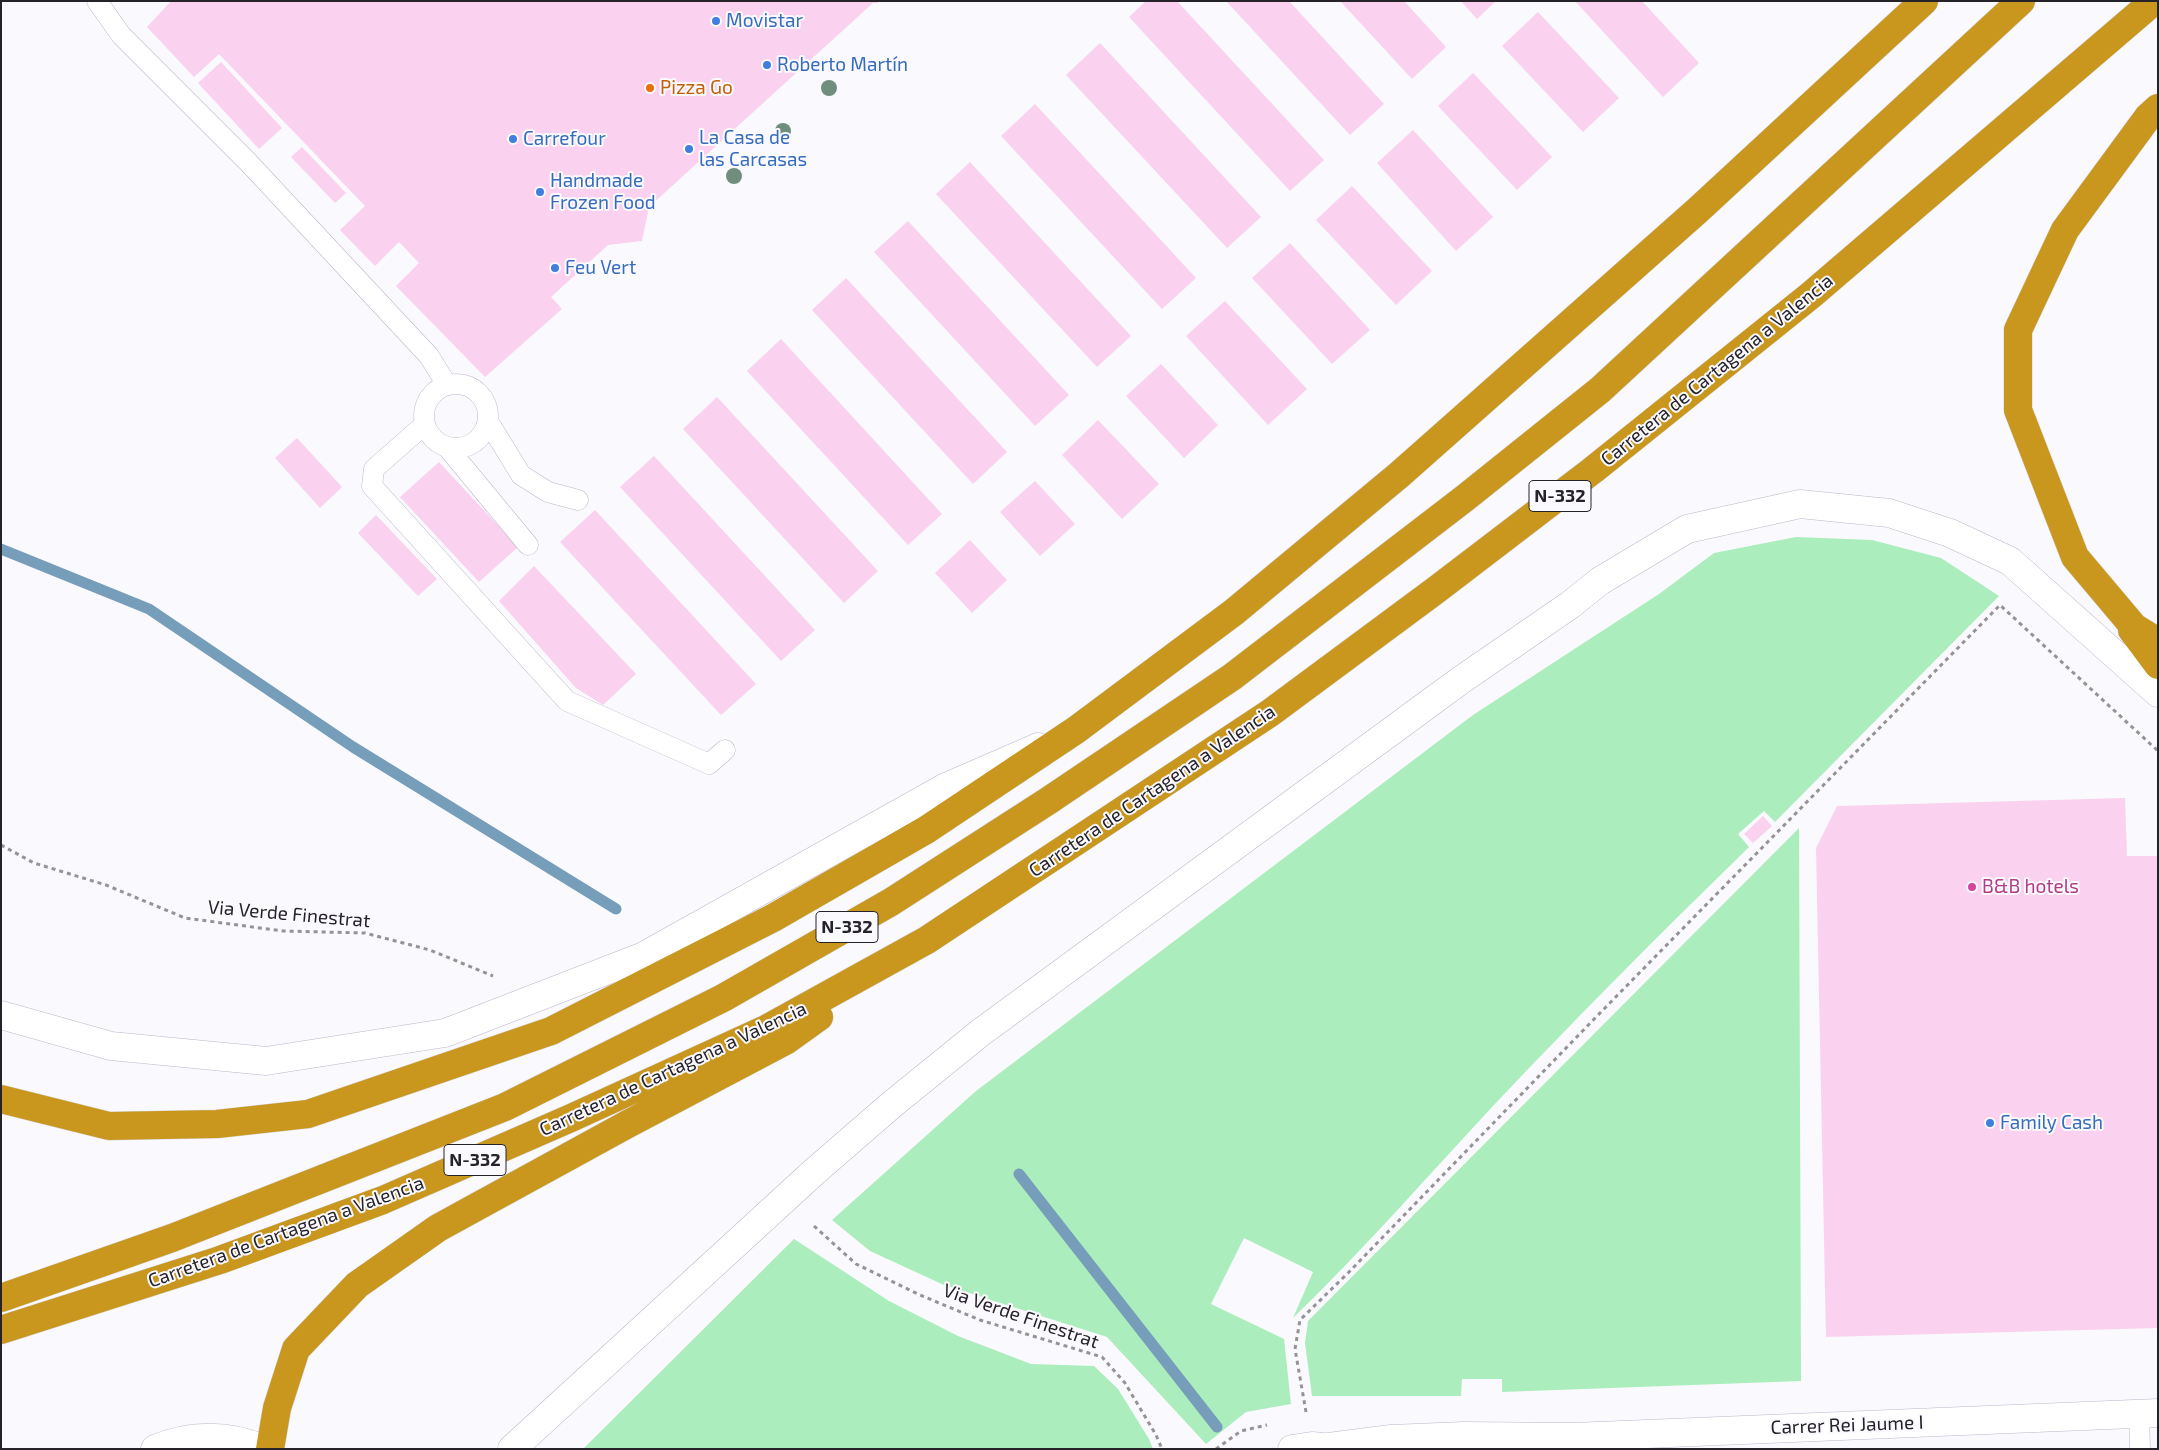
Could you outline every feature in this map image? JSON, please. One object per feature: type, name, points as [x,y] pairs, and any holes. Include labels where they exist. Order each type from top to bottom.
[{"type":"highway","points":[[1,1100],[110,1126],[217,1124],[308,1114],[551,1031],[773,918],[926,830],[1076,730],[1234,612],[1398,475],[1698,210],[1924,1]]},
{"type":"highway","name":"Carretera de Cartagena a Valencia","points":[[1,1298],[172,1238],[505,1107],[722,998],[891,902],[1032,812],[1232,677],[1465,498],[1600,390],[2021,1]]},
{"type":"highway","name":"Carretera de Cartagena a Valencia","points":[[1,1330],[220,1260],[384,1200],[571,1118],[766,1029],[927,940],[1270,713],[1436,590],[1592,470],[1811,295],[2154,1]]},
{"type":"highway","points":[[2158,108],[2148,117],[2065,230],[2018,330],[2018,410],[2074,557],[2134,627],[2158,642]]},
{"type":"highway","points":[[2113,602],[2158,665]]},
{"type":"highway","points":[[270,1449],[277,1408],[296,1348],[357,1285],[438,1228],[626,1125],[787,1040],[927,940]]},
{"type":"main road","points":[[512,1449],[821,1166],[980,1033],[1469,674],[1570,606],[1600,581],[1688,529],[1800,504],[1889,513],[1950,533],[2010,562],[2158,694]]},
{"type":"main road","points":[[1,1015],[110,1046],[266,1061],[445,1032],[644,956],[946,787],[1076,730]]},
{"type":"main road","name":"Carrer Rei Jaume I","points":[[1292,1449],[1335,1448],[1400,1439],[1464,1436],[1536,1437],[2148,1413]]},
{"type":"main road","name":"Carrer Rei Jaume I","points":[[1509,1449],[1536,1437]]},
{"type":"main road","points":[[155,1449],[187,1440],[211,1438],[234,1440],[263,1449]]},
{"type":"lane","points":[[97,1],[121,35],[248,162],[423,349],[447,385]]},
{"type":"lane","points":[[447,447],[468,446],[478,440],[485,431],[488,421],[488,409],[480,394],[472,388],[460,384],[447,385],[440,388],[429,398],[425,406],[425,424],[432,438],[447,447],[528,545]]},
{"type":"lane","points":[[488,421],[521,475],[548,492],[578,500]]},
{"type":"lane","points":[[425,424],[374,470],[372,486],[567,701],[709,764],[725,750]]},
{"type":"lane","points":[[2140,1449],[2148,1413]]},
{"type":"path","points":[[1306,1415],[1295,1348],[1300,1320],[1350,1272],[1601,1012],[2000,606],[2158,751]]},
{"type":"path","name":"Via Verde Finestrat","points":[[1,845],[34,863],[106,885],[185,918],[283,931],[365,933],[430,950],[501,980]]},
{"type":"path","name":"Via Verde Finestrat","points":[[814,1226],[856,1264],[920,1295],[980,1320],[1102,1357],[1124,1383],[1156,1435],[1162,1449]]},
{"type":"green space","points":[[1796,537],[1872,540],[1941,558],[1999,596],[1775,822],[1764,811],[1738,834],[1749,847],[1556,1040],[1370,1240],[1293,1318],[1313,1272],[1244,1238],[1211,1304],[1284,1339],[1291,1404],[1246,1412],[1206,1444],[1107,1337],[944,1285],[870,1251],[832,1220],[976,1091],[1473,715],[1659,594],[1714,553]]},
{"type":"green space","points":[[1799,828],[1801,1381],[1502,1392],[1502,1379],[1462,1379],[1461,1396],[1312,1396],[1305,1343],[1308,1321]]},
{"type":"green space","points":[[794,1239],[889,1301],[958,1336],[1031,1364],[1094,1366],[1118,1389],[1149,1439],[1153,1449],[583,1449]]},
{"type":"building","name":"Carrefour","points":[[171,1],[878,1],[878,3],[873,3],[649,207],[642,241],[608,245],[551,297],[562,309],[485,377],[396,286],[419,263],[399,242],[375,266],[340,230],[365,206],[219,54],[194,77],[147,27]]},
{"type":"building","points":[[1146,1],[1177,1],[1324,160],[1290,191],[1129,17]]},
{"type":"building","points":[[1226,1],[1289,1],[1384,104],[1350,135]]},
{"type":"building","points":[[1340,1],[1404,1],[1446,47],[1412,79]]},
{"type":"building","points":[[1461,1],[1496,1],[1477,19]]},
{"type":"building","points":[[1575,1],[1642,1],[1699,63],[1663,97]]},
{"type":"building","points":[[1538,12],[1619,98],[1583,132],[1502,46]]},
{"type":"building","points":[[1100,43],[1261,217],[1227,248],[1066,75]]},
{"type":"building","points":[[221,62],[282,128],[259,149],[198,83]]},
{"type":"building","points":[[1473,73],[1552,157],[1517,190],[1438,106]]},
{"type":"building","points":[[1035,104],[1196,278],[1162,309],[1001,136]]},
{"type":"building","points":[[1413,130],[1493,217],[1456,251],[1377,163]]},
{"type":"building","points":[[302,147],[346,193],[335,203],[291,157]]},
{"type":"building","points":[[970,162],[1131,336],[1097,367],[936,194]]},
{"type":"building","points":[[1352,186],[1432,271],[1396,305],[1316,220]]},
{"type":"building","points":[[908,221],[1069,395],[1035,426],[874,252]]},
{"type":"building","points":[[1290,243],[1370,330],[1332,364],[1252,278]]},
{"type":"building","points":[[846,278],[1007,452],[973,484],[812,310]]},
{"type":"building","points":[[1225,301],[1307,389],[1268,425],[1186,336]]},
{"type":"building","points":[[781,339],[942,514],[908,545],[747,371]]},
{"type":"building","points":[[1161,364],[1218,425],[1184,458],[1126,396]]},
{"type":"building","points":[[717,397],[878,571],[844,603],[683,429]]},
{"type":"building","points":[[1098,420],[1159,484],[1122,519],[1062,455]]},
{"type":"building","points":[[297,438],[342,487],[320,508],[275,458]]},
{"type":"building","points":[[654,456],[815,630],[781,661],[620,487]]},
{"type":"building","points":[[439,462],[518,547],[479,582],[400,497]]},
{"type":"building","points":[[1035,481],[1075,524],[1040,556],[1000,512]]},
{"type":"building","points":[[595,510],[756,684],[721,715],[560,542]]},
{"type":"building","points":[[376,515],[437,579],[418,596],[358,533]]},
{"type":"building","points":[[970,540],[1007,580],[972,613],[935,573]]},
{"type":"building","points":[[534,566],[636,674],[603,705],[576,688],[499,601]]},
{"type":"building","name":"Family Cash","points":[[2125,798],[2127,856],[2158,856],[2158,1328],[1826,1337],[1816,848],[1837,806]]},
{"type":"building","points":[[1763,816],[1772,826],[1753,843],[1744,834]]},
{"type":"waterway","points":[[1,549],[149,609],[353,747],[616,909]]},
{"type":"waterway","points":[[1019,1174],[1217,1427]]},
{"type":"place","name":"Movistar","points":[[716,21]]},
{"type":"place","name":"Roberto Martín","points":[[767,65]]},
{"type":"place","name":"Pizza Go","points":[[650,88]]},
{"type":"place","name":"Carrefour","points":[[513,139]]},
{"type":"place","name":"La Casa de las Carcasas","points":[[689,149]]},
{"type":"place","name":"Handmade Frozen Food","points":[[540,192]]},
{"type":"place","name":"Feu Vert","points":[[555,268]]},
{"type":"place","name":"B&B hotels","points":[[1972,887]]},
{"type":"place","name":"Family Cash","points":[[1990,1123]]}]
